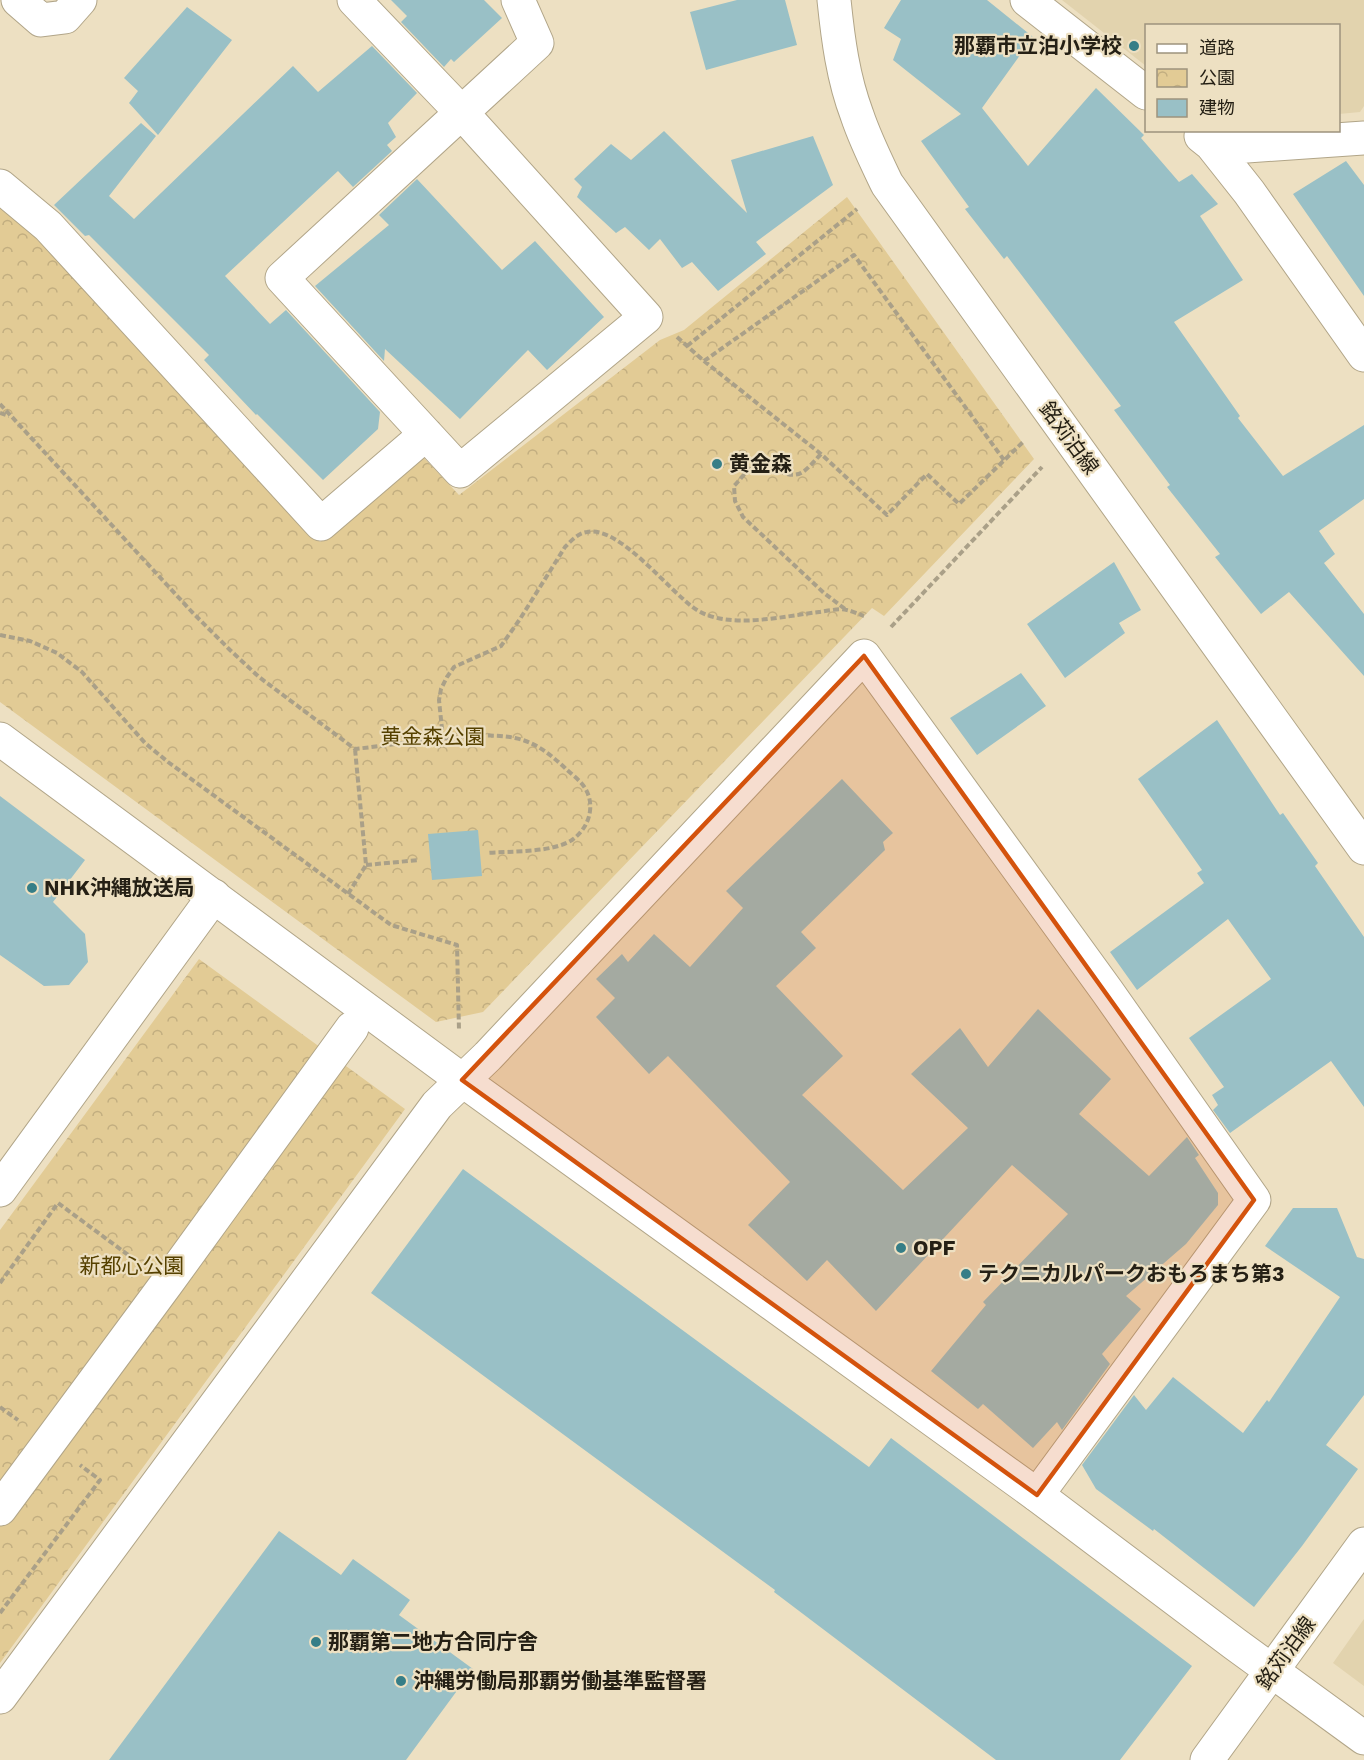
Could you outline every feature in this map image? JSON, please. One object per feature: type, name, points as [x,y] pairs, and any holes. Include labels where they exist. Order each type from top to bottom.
[{"type":"street","points":[[18,0],[41,20],[65,18],[80,0]]},
{"type":"street","points":[[354,0],[462,113],[646,317],[460,471],[282,278],[462,113],[537,43],[518,0]]},
{"type":"street","name":"銘苅泊線","points":[[834,0],[838,40],[856,114],[887,184],[1364,848]]},
{"type":"street","points":[[1027,0],[1145,92]]},
{"type":"street","points":[[1203,137],[1233,147],[1364,138]]},
{"type":"street","points":[[1203,137],[1249,192],[1364,355]]},
{"type":"street","points":[[0,186],[48,226],[321,524],[426,435]]},
{"type":"street","points":[[0,1697],[437,1105],[488,1056],[864,656],[1107,991],[1254,1200],[1037,1495]]},
{"type":"street","points":[[0,740],[462,1080],[1037,1495],[1364,1737]]},
{"type":"street","points":[[0,1190],[214,896]]},
{"type":"street","points":[[3,1506],[352,1028]]},
{"type":"street","name":"銘苅泊線","points":[[1207,1760],[1364,1544]]},
{"type":"path","points":[[687,346],[887,184]]},
{"type":"path","points":[[704,362],[854,255],[1004,460]]},
{"type":"path","points":[[646,317],[667,329],[704,362],[821,454],[887,515],[927,474],[959,504],[1024,441]]},
{"type":"path","points":[[0,404],[222,642],[267,684],[355,749],[495,735],[514,737],[532,743],[552,756],[583,785],[590,798],[590,813],[585,828],[571,840],[552,848],[487,853]]},
{"type":"path","points":[[0,413],[12,418]]},
{"type":"path","points":[[888,630],[1069,438]]},
{"type":"path","points":[[821,454],[799,475],[785,475],[769,465],[760,464],[752,468],[734,486],[735,501],[743,517],[824,592],[846,609],[870,619]]},
{"type":"path","points":[[443,739],[439,700],[447,677],[454,667],[501,646],[520,620],[565,547],[574,538],[588,531],[602,532],[616,540],[696,610],[711,617],[749,620],[846,609]]},
{"type":"path","points":[[0,635],[30,641],[57,652],[82,672],[145,743],[168,762],[391,925],[457,945],[459,1036]]},
{"type":"path","points":[[348,894],[366,865],[355,749]]},
{"type":"path","points":[[366,865],[419,860]]},
{"type":"path","points":[[0,1283],[58,1203],[167,1283]]},
{"type":"path","points":[[0,1613],[100,1480],[49,1443]]},
{"type":"highlighted area","points":[[864,656],[1254,1200],[1037,1495],[462,1080]]},
{"type":"shaded area","name":"那覇市立泊小学校","points":[[1062,0],[1364,0],[1364,106],[1360,112],[1340,114],[1340,24],[1145,24],[1145,65]]},
{"type":"shaded area","points":[[1364,1619],[1364,1686],[1333,1663]]},
{"type":"green space","name":"黄金森公園","points":[[847,197],[1034,459],[884,616],[872,608],[483,1012],[436,1022],[0,702],[0,202],[32,231],[320,542],[422,456],[459,495],[660,340],[684,330]]},
{"type":"green space","name":"新都心公園","points":[[199,959],[405,1109],[0,1663],[0,1230]]},
{"type":"building","points":[[391,0],[484,0],[502,18],[454,62],[451,59],[444,67],[401,22],[407,16]]},
{"type":"building","points":[[737,0],[785,0],[797,45],[706,70],[690,12]]},
{"type":"building","points":[[901,0],[987,0],[1033,37],[982,108],[1028,166],[1096,88],[1144,135],[1141,138],[1179,182],[1192,174],[1218,204],[1200,216],[1243,280],[1174,322],[1240,416],[1238,418],[1283,476],[1364,425],[1364,499],[1319,531],[1335,554],[1324,563],[1364,614],[1364,676],[1289,592],[1261,614],[1215,557],[1220,554],[1167,487],[1170,485],[1114,410],[1121,406],[1007,256],[1004,259],[965,209],[969,207],[921,141],[961,114],[893,60],[901,39],[884,28]]},
{"type":"building","points":[[187,7],[232,40],[158,135],[129,103],[138,91],[124,78]]},
{"type":"building","points":[[372,46],[417,93],[388,123],[396,137],[387,145],[392,151],[353,187],[338,171],[225,276],[270,324],[286,310],[380,412],[378,429],[323,480],[256,415],[204,360],[209,355],[89,235],[85,236],[54,205],[141,123],[156,136],[109,196],[134,219],[293,66],[318,92]]},
{"type":"building","points":[[664,131],[747,213],[731,160],[813,136],[833,185],[756,242],[766,254],[718,291],[692,262],[682,268],[660,239],[649,250],[625,227],[616,233],[577,197],[582,187],[574,179],[611,144],[631,160]]},
{"type":"building","points":[[1346,161],[1364,185],[1364,296],[1293,194]]},
{"type":"building","points":[[417,179],[502,270],[535,241],[604,317],[547,370],[528,350],[460,419],[385,349],[384,361],[315,286],[389,225],[379,215]]},
{"type":"building","points":[[1114,562],[1141,610],[1119,623],[1125,633],[1065,678],[1027,624]]},
{"type":"building","points":[[1021,673],[1046,706],[977,755],[950,718]]},
{"type":"building","points":[[1217,720],[1280,815],[1283,813],[1318,863],[1315,866],[1364,937],[1364,1107],[1331,1061],[1230,1133],[1213,1110],[1218,1105],[1212,1095],[1224,1087],[1189,1038],[1271,979],[1228,919],[1137,990],[1110,952],[1204,883],[1197,873],[1202,870],[1138,779]]},
{"type":"building","points":[[842,779],[893,833],[883,842],[885,850],[801,932],[816,948],[776,986],[843,1056],[802,1095],[903,1190],[968,1128],[911,1074],[960,1028],[988,1067],[1038,1009],[1111,1079],[1079,1114],[1149,1176],[1187,1137],[1199,1155],[1195,1158],[1218,1193],[1218,1205],[1186,1244],[1126,1296],[1141,1309],[1102,1354],[1110,1364],[1062,1430],[1057,1422],[1033,1448],[983,1404],[978,1409],[931,1371],[986,1305],[983,1302],[1068,1214],[1012,1165],[876,1311],[827,1260],[807,1281],[748,1225],[790,1182],[668,1056],[649,1074],[596,1017],[615,998],[596,979],[622,954],[628,962],[654,934],[690,967],[743,908],[726,891]]},
{"type":"building","name":"NHK沖縄放送局","points":[[0,796],[85,860],[53,902],[85,934],[88,962],[69,985],[44,986],[0,955]]},
{"type":"building","points":[[478,830],[482,876],[432,880],[428,834]]},
{"type":"building","points":[[463,1169],[869,1467],[891,1438],[1192,1666],[1120,1760],[996,1760],[774,1592],[775,1590],[371,1293]]},
{"type":"building","points":[[1293,1208],[1337,1208],[1357,1257],[1364,1259],[1364,1395],[1326,1445],[1358,1469],[1254,1607],[1154,1529],[1153,1531],[1096,1489],[1082,1465],[1134,1395],[1146,1410],[1173,1377],[1243,1433],[1267,1400],[1269,1402],[1340,1297],[1265,1246]]},
{"type":"building","name":"那覇第二地方合同庁舎","points":[[279,1531],[341,1575],[353,1559],[410,1600],[399,1615],[473,1669],[406,1760],[109,1760]]},
{"type":"place","name":"那覇市立泊小学校","points":[[1134,46]]},
{"type":"place","name":"黄金森","points":[[717,464]]},
{"type":"place","name":"NHK沖縄放送局","points":[[32,888]]},
{"type":"place","name":"OPF","points":[[901,1248]]},
{"type":"place","name":"テクニカルパークおもろまち第3","points":[[966,1274]]},
{"type":"place","name":"那覇第二地方合同庁舎","points":[[316,1642]]},
{"type":"place","name":"沖縄労働局那覇労働基準監督署","points":[[401,1681]]}]
